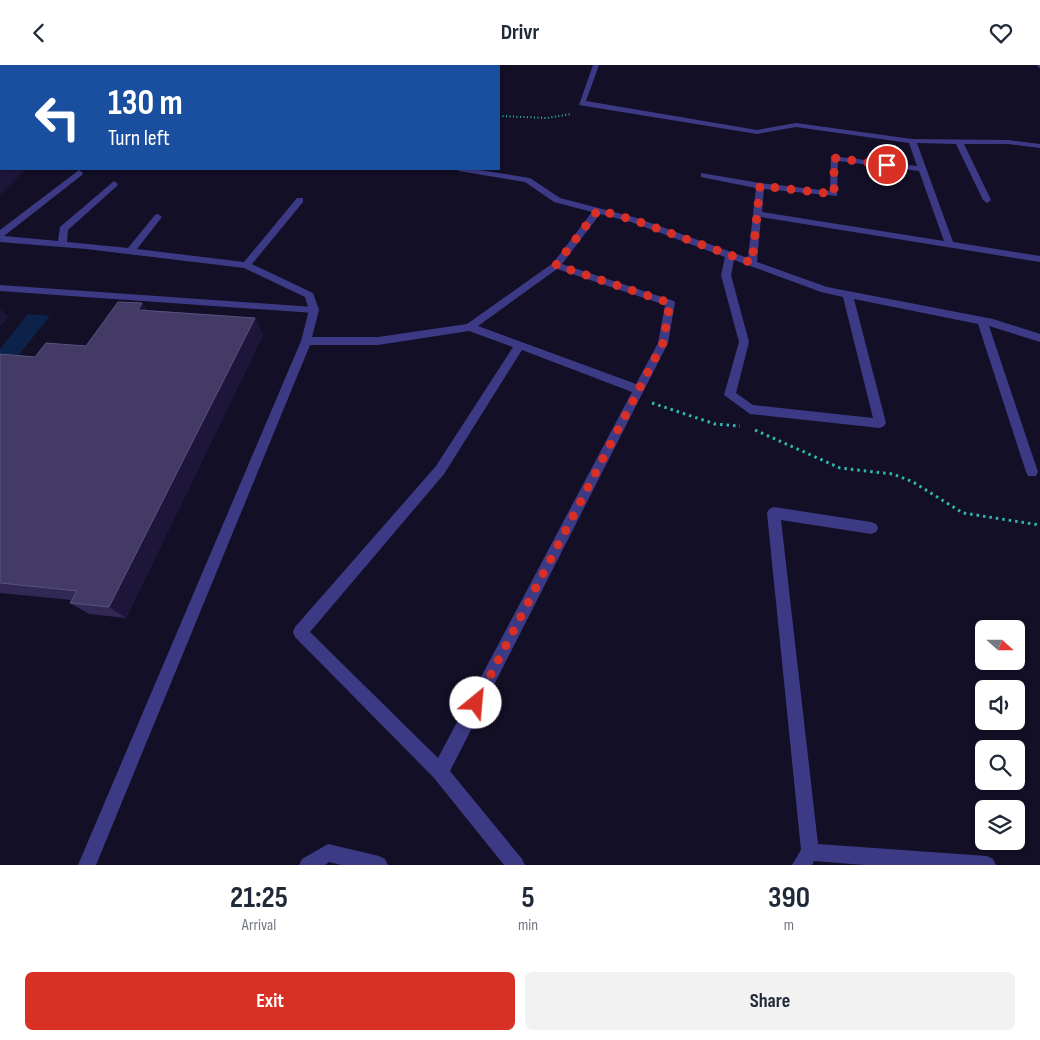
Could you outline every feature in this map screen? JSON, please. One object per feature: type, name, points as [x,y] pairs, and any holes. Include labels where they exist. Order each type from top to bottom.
[{"type":"street","points":[[596,65],[582,103],[757,132],[796,125],[912,141],[1040,145]]},
{"type":"street","points":[[912,141],[950,243]]},
{"type":"street","points":[[959,142],[986,200]]},
{"type":"street","points":[[704,175],[760,186],[834,194],[834,158],[922,169]]},
{"type":"street","points":[[465,170],[527,180],[557,200],[634,220],[824,290],[982,321],[1040,338]]},
{"type":"street","points":[[0,235],[79,173]]},
{"type":"street","points":[[62,244],[63,229],[114,183]]},
{"type":"street","points":[[752,263],[760,186]]},
{"type":"street","points":[[246,265],[300,200]]},
{"type":"street","points":[[306,341],[378,341],[470,327],[556,265],[598,210]]},
{"type":"street","points":[[757,214],[950,243],[1040,259]]},
{"type":"street","points":[[130,252],[158,217]]},
{"type":"street","points":[[0,239],[62,244],[246,265],[309,295],[314,310],[306,341],[87,865]]},
{"type":"street","points":[[730,255],[726,275],[744,343],[730,395],[750,409],[880,423],[847,293]]},
{"type":"street","points":[[440,771],[663,343],[670,303],[556,265]]},
{"type":"street","points":[[982,321],[1032,472]]},
{"type":"street","points":[[470,327],[637,394]]},
{"type":"street","points":[[516,865],[440,771],[300,632],[440,470],[519,346]]},
{"type":"street","points":[[871,528],[774,513],[805,859],[987,865]]},
{"type":"street","points":[[308,865],[328,853],[379,865]]},
{"type":"lane","points":[[0,288],[314,310]]},
{"type":"path","points":[[500,116],[547,118],[570,115],[582,103]]},
{"type":"path","points":[[637,394],[715,424],[742,426]]},
{"type":"path","points":[[749,429],[780,440],[840,468],[893,475],[913,482],[963,513],[1040,525]]},
{"type":"water","points":[[28,314],[50,316],[14,361],[0,360],[0,349]]},
{"type":"building","points":[[118,302],[142,303],[138,310],[255,318],[109,607],[70,603],[77,591],[0,583],[0,354],[35,357],[46,343],[86,346]]},
{"type":"route","points":[[476,703],[663,343],[670,303],[556,265],[598,210],[634,220],[752,263],[760,186],[834,194],[834,158],[887,165]]}]
